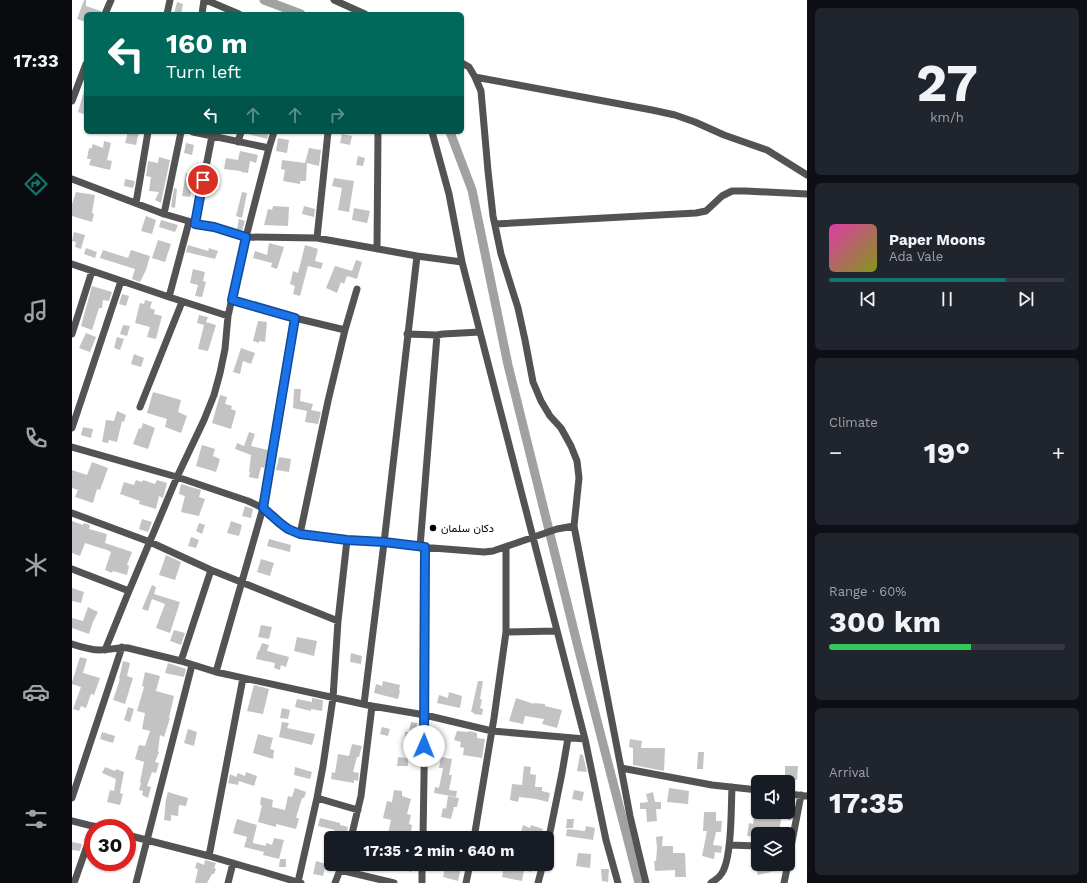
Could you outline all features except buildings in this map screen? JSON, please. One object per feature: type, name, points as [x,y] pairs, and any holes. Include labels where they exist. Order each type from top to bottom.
[{"type":"street","points":[[106,12],[111,0]]},
{"type":"street","points":[[167,12],[170,0]]},
{"type":"street","points":[[202,12],[205,0],[234,12]]},
{"type":"street","points":[[334,0],[360,12]]},
{"type":"street","points":[[464,63],[469,67],[481,91],[488,170],[495,224],[501,254],[518,308],[526,340],[533,382],[541,401],[550,416],[561,428],[577,461],[579,478],[574,526],[630,816],[646,883]]},
{"type":"street","points":[[72,101],[84,69]]},
{"type":"street","points":[[475,77],[675,115],[724,135],[767,150],[807,175]]},
{"type":"street","points":[[136,203],[148,134]]},
{"type":"street","points":[[164,214],[181,134]]},
{"type":"street","points":[[202,134],[269,148]]},
{"type":"street","points":[[238,142],[240,134]]},
{"type":"street","points":[[105,650],[177,477],[214,395],[225,349],[228,316],[246,237],[273,134]]},
{"type":"street","points":[[317,238],[328,134]]},
{"type":"street","points":[[377,249],[378,134]]},
{"type":"street","points":[[433,134],[449,194],[462,262],[585,739],[606,840],[618,883]]},
{"type":"street","points":[[169,297],[192,223],[212,136]]},
{"type":"street","points":[[72,179],[164,214],[246,237],[317,238],[417,256],[462,262]]},
{"type":"street","points":[[495,224],[696,213],[706,211],[722,196],[732,191],[807,194]]},
{"type":"street","points":[[364,704],[417,256]]},
{"type":"street","points":[[72,264],[182,302],[228,316]]},
{"type":"street","points":[[72,334],[92,271]]},
{"type":"street","points":[[72,428],[121,280]]},
{"type":"street","points":[[300,534],[328,402],[345,330],[357,289]]},
{"type":"street","points":[[232,300],[295,318],[345,330]]},
{"type":"street","points":[[140,407],[182,302]]},
{"type":"street","points":[[216,672],[263,508],[295,318]]},
{"type":"street","points":[[408,334],[437,335],[480,332]]},
{"type":"street","points":[[422,831],[425,715],[423,547],[437,335]]},
{"type":"street","points":[[72,447],[177,477],[248,501],[263,508],[288,529],[300,534],[347,540],[384,542],[484,552],[506,547],[557,529],[574,526]]},
{"type":"street","points":[[72,512],[150,542],[211,570],[338,621]]},
{"type":"street","points":[[136,837],[209,856],[299,882],[323,766],[333,698],[338,621],[347,540]]},
{"type":"street","points":[[475,831],[492,731],[506,632],[506,547]]},
{"type":"street","points":[[72,569],[129,591]]},
{"type":"street","points":[[181,661],[211,570]]},
{"type":"street","points":[[506,632],[556,631]]},
{"type":"street","points":[[72,644],[93,650],[105,650],[122,647],[128,648],[181,661],[216,672],[333,698],[425,715],[492,731],[585,739]]},
{"type":"street","points":[[72,798],[122,647]]},
{"type":"street","points":[[136,883],[192,665]]},
{"type":"street","points":[[209,856],[243,678]]},
{"type":"street","points":[[353,831],[361,796],[372,706]]},
{"type":"street","points":[[550,831],[568,738]]},
{"type":"street","points":[[621,768],[712,785],[751,789]]},
{"type":"street","points":[[711,883],[723,872],[728,856],[732,787]]},
{"type":"street","points":[[795,827],[804,796]]},
{"type":"street","points":[[317,798],[358,810]]},
{"type":"street","points":[[72,821],[84,824]]},
{"type":"street","points":[[729,845],[751,846]]},
{"type":"street","points":[[74,883],[84,859]]},
{"type":"street","points":[[228,883],[233,863]]},
{"type":"street","points":[[336,883],[340,871]]},
{"type":"street","points":[[352,871],[382,882],[394,883]]},
{"type":"street","points":[[422,871],[422,883]]},
{"type":"street","points":[[466,883],[469,871]]},
{"type":"street","points":[[538,883],[541,871]]},
{"type":"street","points":[[784,883],[786,871]]},
{"type":"waterway","points":[[264,0],[296,12]]},
{"type":"waterway","points":[[451,134],[472,190],[508,365],[578,647],[639,883]]},
{"type":"place","name":"دكان سلمان","points":[[433,528]]},
{"type":"route","points":[[203,180],[195,224],[214,227],[246,237],[232,300],[295,318],[263,508],[288,529],[300,534],[425,547],[424,746]]}]
